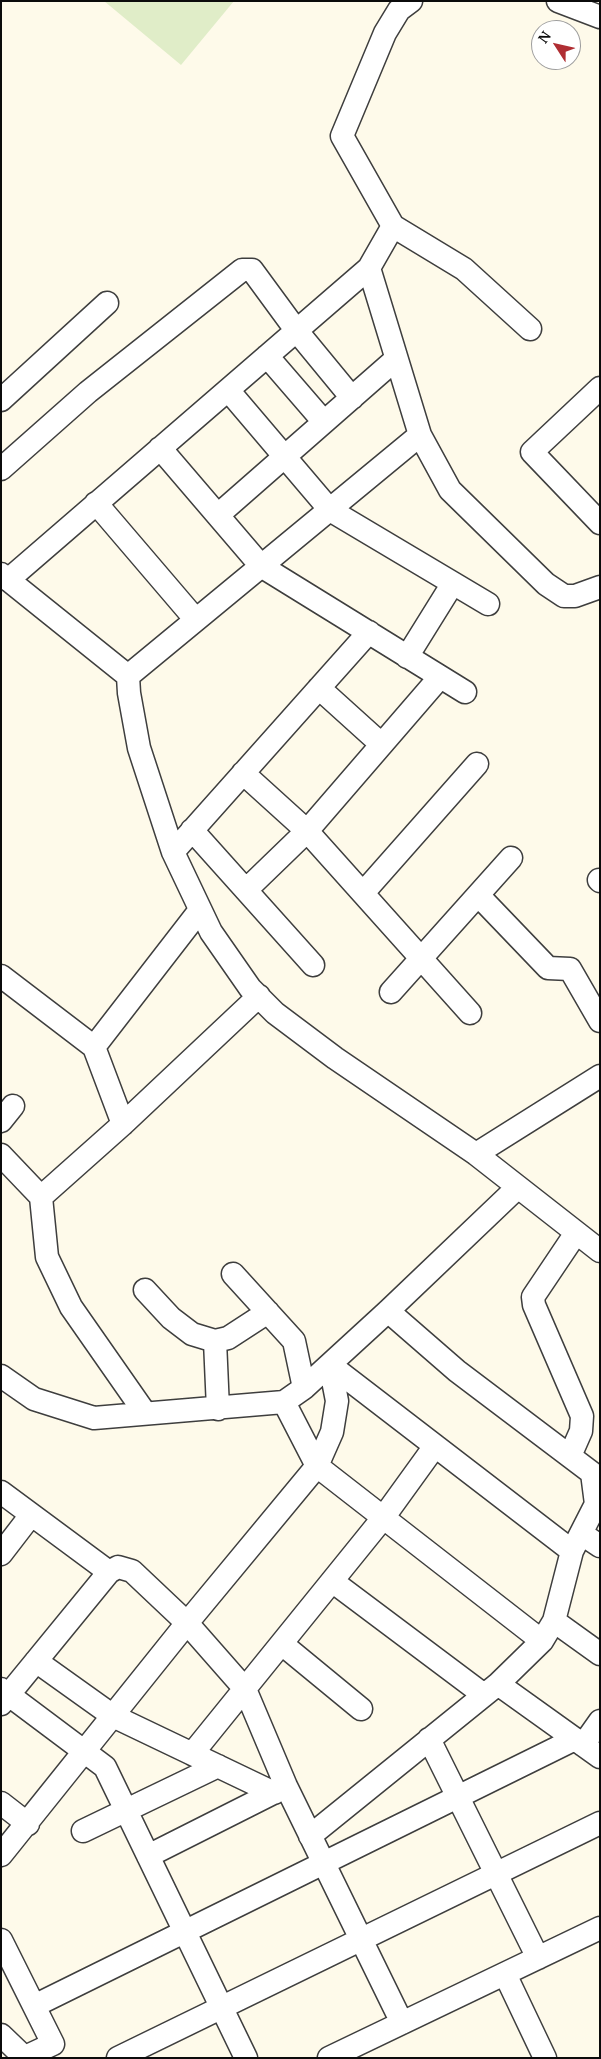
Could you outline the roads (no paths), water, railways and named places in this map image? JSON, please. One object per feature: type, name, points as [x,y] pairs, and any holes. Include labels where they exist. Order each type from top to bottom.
[{"type":"street","points":[[411,1],[400,10],[384,34],[342,136],[393,226],[464,269],[530,328]]},
{"type":"street","points":[[558,1],[600,17]]},
{"type":"street","points":[[393,226],[369,268],[96,503],[5,577],[128,676],[139,748],[173,852],[211,932],[250,988],[275,1013],[335,1058],[476,1154],[600,1251]]},
{"type":"street","points":[[369,268],[420,435],[450,490],[546,584],[564,596],[575,596],[600,587]]},
{"type":"street","points":[[1,469],[88,392],[242,270],[252,270],[296,330],[352,398]]},
{"type":"street","points":[[1,400],[107,303]]},
{"type":"street","points":[[268,356],[324,422]]},
{"type":"street","points":[[218,514],[396,359]]},
{"type":"street","points":[[600,388],[532,452],[600,523]]},
{"type":"street","points":[[228,390],[330,510],[488,604]]},
{"type":"street","points":[[128,676],[420,435]]},
{"type":"street","points":[[160,448],[261,566],[465,692]]},
{"type":"street","points":[[96,503],[196,620]]},
{"type":"street","points":[[407,657],[453,583]]},
{"type":"street","points":[[173,852],[369,632]]},
{"type":"street","points":[[246,890],[308,831],[440,677]]},
{"type":"street","points":[[319,688],[381,744]]},
{"type":"street","points":[[363,893],[477,764]]},
{"type":"street","points":[[243,773],[308,831],[470,1013]]},
{"type":"street","points":[[192,830],[313,965]]},
{"type":"street","points":[[390,992],[511,858]]},
{"type":"street","points":[[478,895],[548,968],[570,969],[600,1021]]},
{"type":"street","points":[[94,1047],[200,910]]},
{"type":"street","points":[[1,976],[94,1047],[123,1124]]},
{"type":"street","points":[[41,1197],[123,1124],[259,996]]},
{"type":"street","points":[[476,1154],[600,1076]]},
{"type":"street","points":[[1,1155],[41,1197],[47,1257],[71,1307],[146,1413]]},
{"type":"street","points":[[1,1376],[34,1398],[94,1418],[284,1402],[304,1388],[330,1365],[518,1187]]},
{"type":"street","points":[[570,1456],[581,1431],[582,1416],[534,1305],[534,1297],[576,1233]]},
{"type":"street","points":[[233,1274],[294,1341],[304,1388]]},
{"type":"street","points":[[145,1290],[171,1318],[192,1334],[215,1341],[228,1338],[268,1312]]},
{"type":"street","points":[[310,1836],[491,1690],[542,1641],[554,1621],[585,1543],[596,1504],[592,1473],[457,1371],[388,1311]]},
{"type":"street","points":[[215,1341],[218,1409]]},
{"type":"street","points":[[330,1365],[435,1446],[585,1543]]},
{"type":"street","points":[[1,1855],[28,1824],[187,1623],[317,1466],[332,1432],[337,1401],[330,1365]]},
{"type":"street","points":[[284,1402],[317,1466],[542,1641]]},
{"type":"street","points":[[192,1754],[383,1518],[435,1446]]},
{"type":"street","points":[[1,1492],[109,1572]]},
{"type":"street","points":[[1,1554],[31,1515]]},
{"type":"street","points":[[246,2058],[105,1767],[4,1696],[36,1661],[109,1572],[118,1567],[132,1570],[187,1623],[245,1689],[280,1789],[310,1836],[402,2023]]},
{"type":"street","points":[[332,1581],[491,1690],[586,1747]]},
{"type":"street","points":[[554,1621],[600,1654]]},
{"type":"street","points":[[282,1644],[361,1709]]},
{"type":"street","points":[[36,1661],[113,1716],[218,1766],[280,1789]]},
{"type":"street","points":[[34,2006],[458,1797],[586,1747],[600,1721]]},
{"type":"street","points":[[429,1739],[538,1958]]},
{"type":"street","points":[[82,1831],[218,1766]]},
{"type":"street","points":[[148,1856],[280,1789]]},
{"type":"street","points":[[1,1803],[28,1824]]},
{"type":"street","points":[[118,2058],[600,1823]]},
{"type":"street","points":[[329,2058],[600,1928]]},
{"type":"street","points":[[1,1940],[52,2044],[24,2058],[1,2035]]},
{"type":"street","points":[[504,1974],[545,2058]]}]
